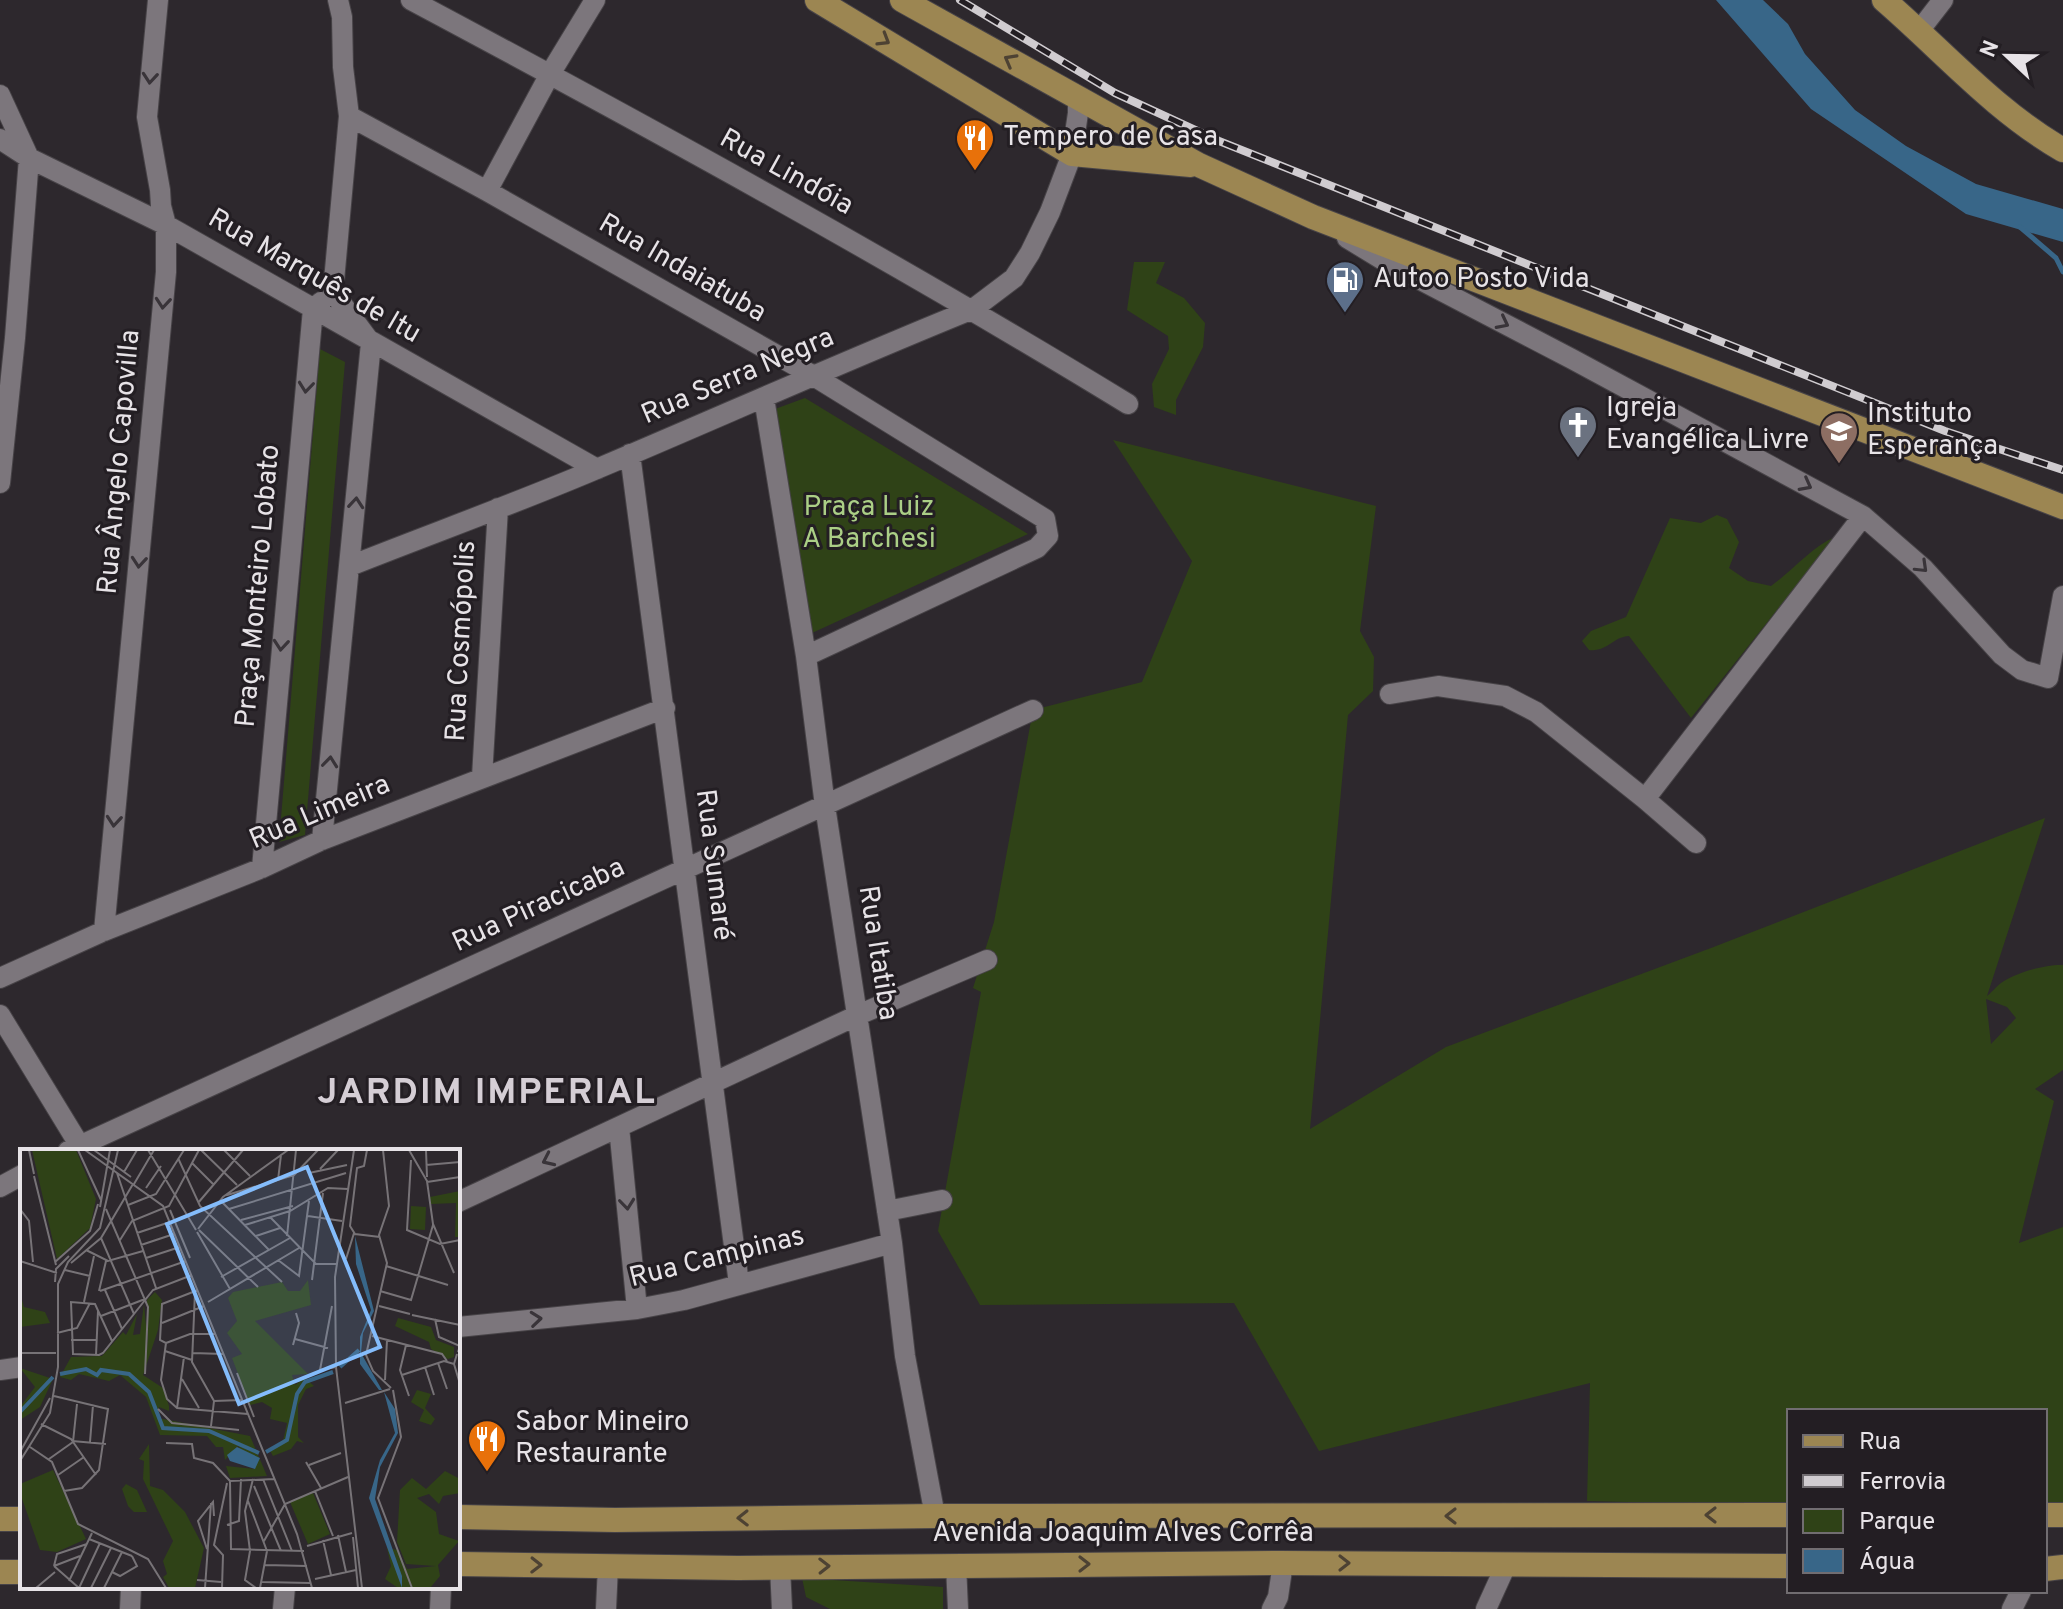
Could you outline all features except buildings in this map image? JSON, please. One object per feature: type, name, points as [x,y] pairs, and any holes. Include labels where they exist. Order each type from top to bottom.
[{"type":"main road","points":[[817,0],[1072,154],[1199,165]]},
{"type":"main road","points":[[902,0],[1199,165],[1313,217],[2063,507]]},
{"type":"main road","points":[[1884,0],[2006,112],[2063,150]]},
{"type":"main road","name":"Avenida Joaquim Alves Corrêa","points":[[460,1517],[615,1520],[935,1516],[1787,1515]]},
{"type":"main road","name":"Avenida Joaquim Alves Corrêa","points":[[460,1564],[780,1567],[1283,1563],[1787,1566]]},
{"type":"street","name":"Rua Ângelo Capovilla","points":[[104,931],[163,303],[166,225],[147,117],[158,0]]},
{"type":"street","points":[[322,840],[371,343],[333,292],[349,116],[338,0]]},
{"type":"street","name":"Rua Lindóia","points":[[411,0],[973,309],[1128,404]]},
{"type":"street","points":[[487,191],[550,74],[595,0]]},
{"type":"street","points":[[1919,31],[1943,0]]},
{"type":"street","points":[[0,95],[29,158],[8,333],[0,483]]},
{"type":"street","name":"Rua Serra Negra","points":[[350,566],[597,469],[973,309],[1014,278],[1050,212],[1072,154],[1078,98]]},
{"type":"street","name":"Rua Indaiatuba","points":[[349,116],[812,375],[1045,519],[1048,536],[1037,548],[806,656]]},
{"type":"street","name":"Rua Marquês de Itu","points":[[0,139],[29,158],[166,225],[597,469]]},
{"type":"street","points":[[1313,217],[1388,263],[1863,516],[1923,568],[2002,655],[2022,670],[2048,678],[2063,596]]},
{"type":"street","points":[[313,309],[333,292]]},
{"type":"street","name":"Praça Monteiro Lobato","points":[[262,868],[313,309]]},
{"type":"street","name":"Rua Itatiba","points":[[764,398],[806,656],[825,806],[892,1243],[905,1356],[935,1516]]},
{"type":"street","name":"Rua Sumaré","points":[[630,454],[739,1284]]},
{"type":"street","name":"Rua Cosmópolis","points":[[482,777],[498,508]]},
{"type":"street","points":[[1645,799],[1863,516]]},
{"type":"street","points":[[1390,694],[1438,686],[1505,696],[1536,712],[1696,843]]},
{"type":"street","name":"Rua Limeira","points":[[0,978],[322,840],[665,708]]},
{"type":"street","name":"Rua Piracicaba","points":[[77,1149],[1033,710]]},
{"type":"street","points":[[460,1201],[858,1015],[987,960]]},
{"type":"street","points":[[0,1015],[77,1149]]},
{"type":"street","points":[[619,1127],[637,1309]]},
{"type":"street","points":[[0,1187],[20,1176]]},
{"type":"street","points":[[887,1211],[942,1200]]},
{"type":"street","name":"Rua Campinas","points":[[460,1327],[637,1309],[684,1300],[892,1243]]},
{"type":"street","points":[[0,1370],[20,1367]]},
{"type":"street","points":[[1272,1609],[1278,1597],[1283,1563]]},
{"type":"street","points":[[956,1565],[958,1609]]},
{"type":"street","points":[[1486,1609],[1506,1565]]},
{"type":"street","points":[[606,1609],[608,1566]]},
{"type":"street","points":[[780,1567],[785,1608]]},
{"type":"street","points":[[130,1609],[131,1589]]},
{"type":"street","points":[[283,1609],[285,1589]]},
{"type":"street","points":[[440,1609],[441,1589]]},
{"type":"green space","points":[[1134,262],[1165,262],[1156,283],[1184,298],[1205,323],[1203,347],[1176,400],[1176,415],[1154,407],[1152,384],[1169,349],[1168,336],[1127,310]]},
{"type":"green space","points":[[320,349],[345,362],[305,835],[279,842]]},
{"type":"green space","name":"Praça Luiz A Barchesi","points":[[805,398],[1028,534],[812,633],[775,409]]},
{"type":"green space","points":[[1113,440],[1376,506],[1360,631],[1374,657],[1373,691],[1348,715],[1310,1129],[1446,1047],[2045,818],[1987,996],[2014,976],[2063,965],[2063,1070],[2035,1089],[2054,1101],[2019,1243],[2063,1227],[2063,1514],[2047,1514],[2047,1409],[1787,1409],[1787,1506],[1587,1501],[1590,1383],[1319,1451],[1234,1303],[980,1305],[938,1231],[981,992],[973,988],[994,922],[1033,710],[1142,682],[1192,561]],"holes":[[[1986,999],[2007,1007],[2016,1018],[1991,1044]]]},
{"type":"green space","points":[[1717,515],[1727,519],[1739,542],[1729,568],[1748,581],[1771,586],[1835,537],[1691,718],[1629,636],[1595,650],[1589,650],[1582,641],[1591,631],[1626,617],[1670,518],[1701,523]]},
{"type":"green space","points":[[802,1578],[943,1587],[943,1609],[830,1609],[806,1597]]},
{"type":"water","points":[[1716,0],[1763,0],[1788,24],[1805,54],[1855,110],[1906,146],[1976,184],[2063,209],[2063,242],[1966,214],[1811,109]]},
{"type":"waterway","points":[[2020,227],[2056,258],[2063,272]]},
{"type":"railway","points":[[960,0],[1115,93],[1219,141],[1945,431],[2063,470]]},
{"type":"place","name":"Tempero de Casa","points":[[975,172]]},
{"type":"place","name":"Autoo Posto Vida","points":[[1345,314]]},
{"type":"place","name":"Igreja Evangélica Livre","points":[[1578,459]]},
{"type":"place","name":"Instituto Esperança","points":[[1839,465]]},
{"type":"place","name":"Sabor Mineiro Restaurante","points":[[487,1473]]},
{"type":"district","name":"JARDIM IMPERIAL","points":[[487,1094]]}]
